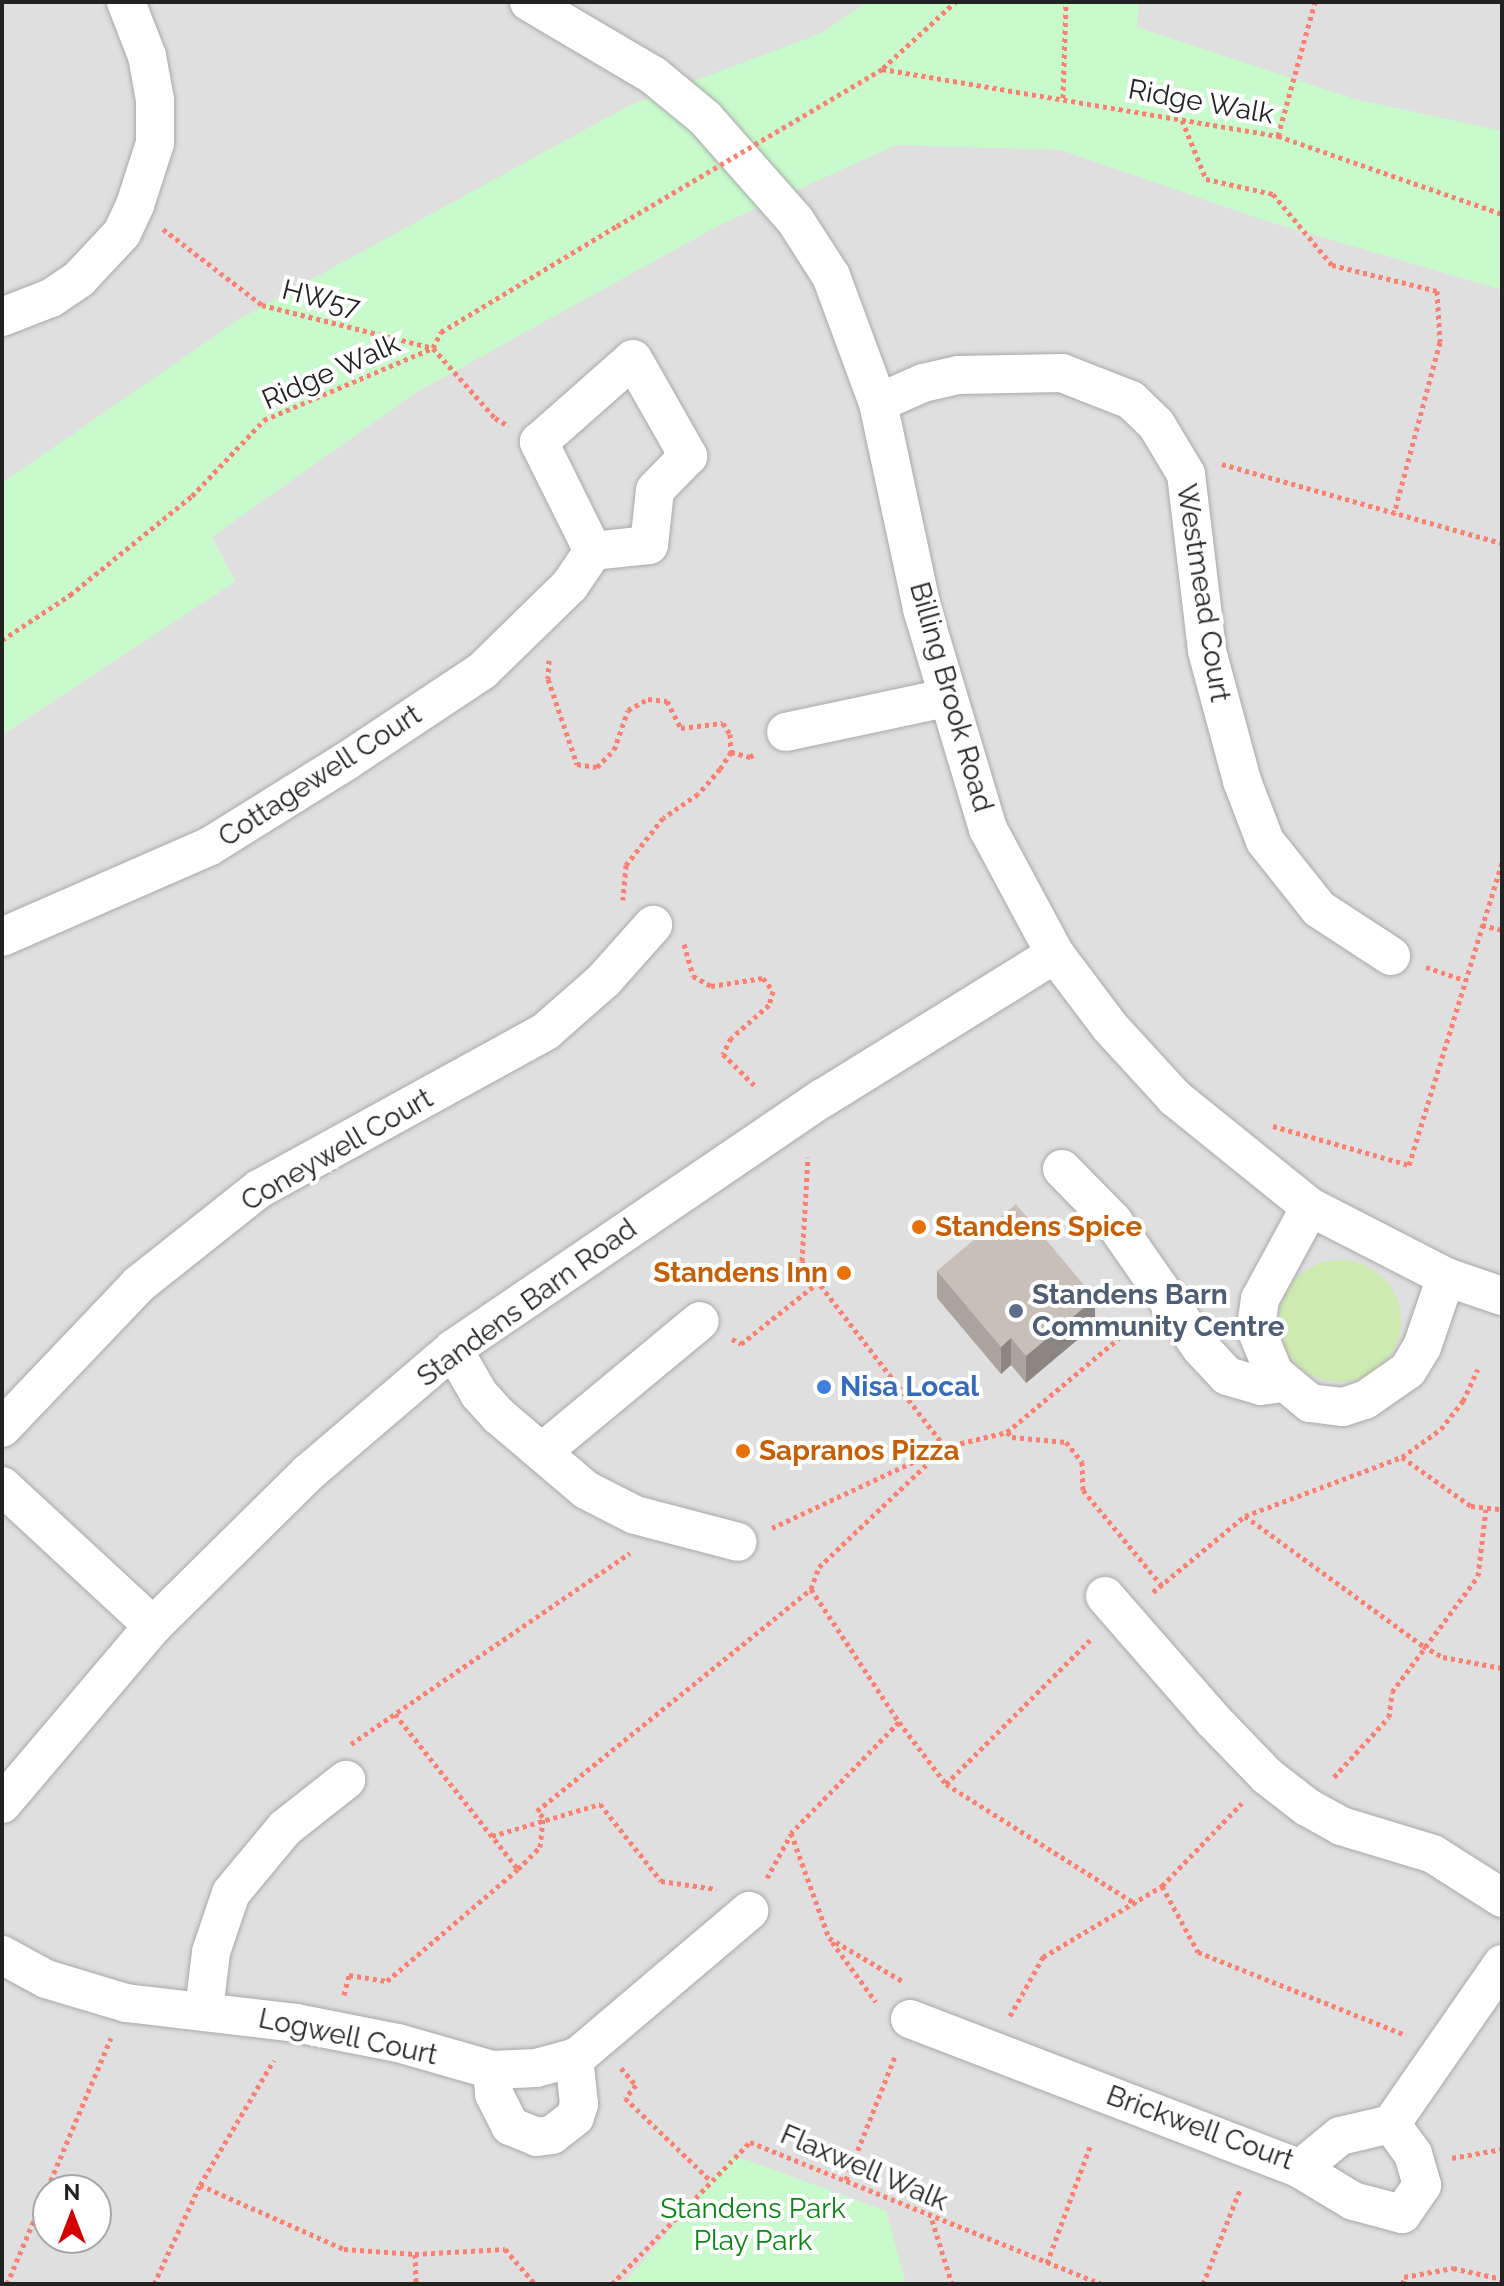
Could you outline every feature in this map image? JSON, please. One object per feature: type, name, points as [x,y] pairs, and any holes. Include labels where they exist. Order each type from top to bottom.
[{"type":"street","points":[[2,317],[51,298],[79,279],[122,233],[135,205],[155,143],[155,100],[147,56],[126,2]]},
{"type":"street","name":"Billing Brook Road","points":[[529,2],[653,75],[705,118],[752,166],[831,276],[878,403],[946,698],[988,829],[1055,954],[1110,1027],[1175,1098],[1310,1207],[1446,1277],[1502,1296]]},
{"type":"street","points":[[633,359],[688,456],[655,490],[649,545],[593,551],[539,442],[633,359]]},
{"type":"street","name":"Westmead Court","points":[[878,403],[923,383],[958,375],[1062,373],[1131,400],[1173,449],[1191,499],[1205,637],[1219,706],[1265,841],[1319,909],[1391,956]]},
{"type":"street","name":"Cottagewell Court","points":[[2,937],[210,846],[345,762],[482,671],[570,585],[593,551]]},
{"type":"street","points":[[786,732],[946,698]]},
{"type":"street","name":"Coneywell Court","points":[[2,1428],[139,1284],[259,1189],[546,1031],[604,980],[653,925]]},
{"type":"street","name":"Standens Barn Road","points":[[2,1804],[153,1626],[308,1473],[453,1349],[823,1098],[1055,954]]},
{"type":"street","points":[[1062,1169],[1113,1221],[1166,1298],[1227,1376],[1261,1386],[1282,1383]]},
{"type":"street","points":[[1310,1207],[1267,1284],[1257,1313],[1259,1344],[1282,1383],[1310,1403],[1343,1407],[1386,1389],[1408,1370],[1422,1347],[1446,1277]]},
{"type":"street","points":[[542,1452],[700,1321]]},
{"type":"street","points":[[453,1349],[479,1394],[586,1490],[635,1515],[738,1542]]},
{"type":"street","points":[[2,1486],[153,1626]]},
{"type":"street","points":[[1112,1604],[1267,1776],[1307,1807],[1341,1826],[1433,1854],[1502,1898]]},
{"type":"street","points":[[204,2010],[211,1952],[231,1893],[285,1828],[346,1780]]},
{"type":"street","name":"Logwell Court","points":[[2,1955],[46,1979],[126,2003],[296,2023],[492,2070],[536,2068],[586,2049],[736,1901]]},
{"type":"street","points":[[1300,2169],[1353,2201],[1402,2214],[1422,2185],[1413,2154],[1391,2124],[1502,1964]]},
{"type":"street","name":"Brickwell Court","points":[[906,2029],[1300,2169],[1340,2136],[1391,2124]]},
{"type":"street","points":[[492,2070],[500,2114],[510,2126],[537,2137],[552,2135],[575,2117],[586,2049]]},
{"type":"path","name":"Ridge Walk","points":[[2,640],[70,595],[192,496],[264,420],[433,348],[441,332],[882,69],[955,2]]},
{"type":"path","points":[[1063,98],[1066,2]]},
{"type":"path","points":[[1278,136],[1315,2]]},
{"type":"path","name":"Ridge Walk","points":[[882,69],[1278,136],[1502,214]]},
{"type":"path","points":[[1182,119],[1206,179],[1273,194],[1332,265],[1437,291],[1440,342],[1394,514]]},
{"type":"path","name":"HW57","points":[[135,205],[262,305],[433,348]]},
{"type":"path","points":[[433,348],[495,418],[539,442]]},
{"type":"path","points":[[1173,449],[1502,543]]},
{"type":"path","points":[[550,652],[548,679],[577,764],[597,767],[614,750],[628,710],[648,699],[667,701],[681,728],[723,723],[730,734],[731,752],[720,769],[698,794],[663,818],[626,865],[620,891],[625,906],[653,925],[677,917],[693,976],[711,986],[763,978],[773,991],[769,1005],[731,1038],[723,1054],[755,1086]]},
{"type":"path","points":[[1268,1135],[1274,1126],[1409,1165],[1502,862]]},
{"type":"path","points":[[1482,925],[1502,930]]},
{"type":"path","points":[[808,1157],[802,1261],[945,1447]]},
{"type":"path","points":[[700,1321],[741,1344],[820,1281]]},
{"type":"path","points":[[738,1542],[842,1499],[945,1447],[1007,1432],[1166,1298]]},
{"type":"path","points":[[946,1784],[1112,1604],[1163,1587],[1245,1516],[1402,1457],[1441,1429],[1463,1401],[1478,1369]]},
{"type":"path","points":[[1007,1432],[1012,1437],[1066,1442],[1082,1462],[1083,1490],[1163,1587]]},
{"type":"path","points":[[543,1817],[537,1811],[811,1589],[819,1567],[945,1447]]},
{"type":"path","points":[[1402,1457],[1471,1506],[1502,1509]]},
{"type":"path","points":[[1307,1807],[1389,1717],[1392,1692],[1423,1646],[1478,1576],[1486,1509]]},
{"type":"path","points":[[1245,1516],[1423,1646],[1443,1657],[1502,1668]]},
{"type":"path","points":[[346,1780],[343,1749],[671,1526]]},
{"type":"path","points":[[811,1589],[899,1722],[946,1784],[1136,1904]]},
{"type":"path","points":[[395,1714],[518,1869]]},
{"type":"path","points":[[492,1836],[543,1817],[600,1804],[661,1881],[736,1901],[791,1833],[899,1722]]},
{"type":"path","points":[[1004,2022],[1043,1957],[1162,1886],[1267,1776]]},
{"type":"path","points":[[336,2031],[349,1975],[387,1981],[540,1847],[543,1817]]},
{"type":"path","points":[[791,1833],[829,1938],[906,2029]]},
{"type":"path","points":[[1162,1886],[1198,1952],[1367,2017],[1443,2052]]},
{"type":"path","points":[[829,1938],[922,1992],[846,2180]]},
{"type":"path","points":[[7,2284],[126,2003]]},
{"type":"path","points":[[154,2284],[200,2185],[296,2023]]},
{"type":"path","points":[[586,2049],[636,2085],[625,2098],[709,2179]]},
{"type":"path","name":"Flaxwell Walk","points":[[612,2284],[709,2179],[750,2142],[846,2180],[932,2219],[1102,2284]]},
{"type":"path","points":[[1047,2263],[1090,2147]]},
{"type":"path","points":[[1417,2168],[1502,2149]]},
{"type":"path","points":[[1203,2284],[1254,2152]]},
{"type":"path","points":[[200,2185],[344,2249],[415,2254],[505,2249],[535,2284]]},
{"type":"path","points":[[932,2219],[952,2284]]},
{"type":"path","points":[[415,2254],[416,2284]]},
{"type":"path","points":[[1403,2284],[1404,2277],[1453,2268],[1502,2279]]},
{"type":"shaded area","points":[[2,2],[1502,2],[1502,2284],[2,2284],[2,735],[235,581],[212,537],[2,483]]},
{"type":"green space","points":[[867,2],[1139,2],[1137,27],[1355,99],[1502,131],[1502,290],[1260,219],[1061,150],[896,145],[718,226],[417,392],[212,537],[235,582],[2,735],[2,483],[241,318],[630,105],[822,33]]},
{"type":"green space","points":[[1340,1260],[1363,1265],[1383,1278],[1396,1298],[1401,1321],[1396,1344],[1383,1364],[1363,1377],[1340,1382],[1317,1377],[1297,1364],[1284,1344],[1279,1321],[1284,1298],[1297,1278],[1317,1265]]},
{"type":"green space","name":"Standens Park Play Park","points":[[733,2155],[886,2211],[906,2284],[624,2284]]},
{"type":"building","name":"Standens Barn Community Centre","points":[[1016,1204],[1095,1298],[1026,1356],[1011,1338],[1001,1347],[937,1271]]},
{"type":"place","name":"Standens Spice","points":[[919,1227]]},
{"type":"place","name":"Standens Inn","points":[[844,1273]]},
{"type":"place","name":"Standens Barn Community Centre","points":[[1016,1311]]},
{"type":"place","name":"Nisa Local","points":[[824,1387]]},
{"type":"place","name":"Sapranos Pizza","points":[[743,1451]]}]
